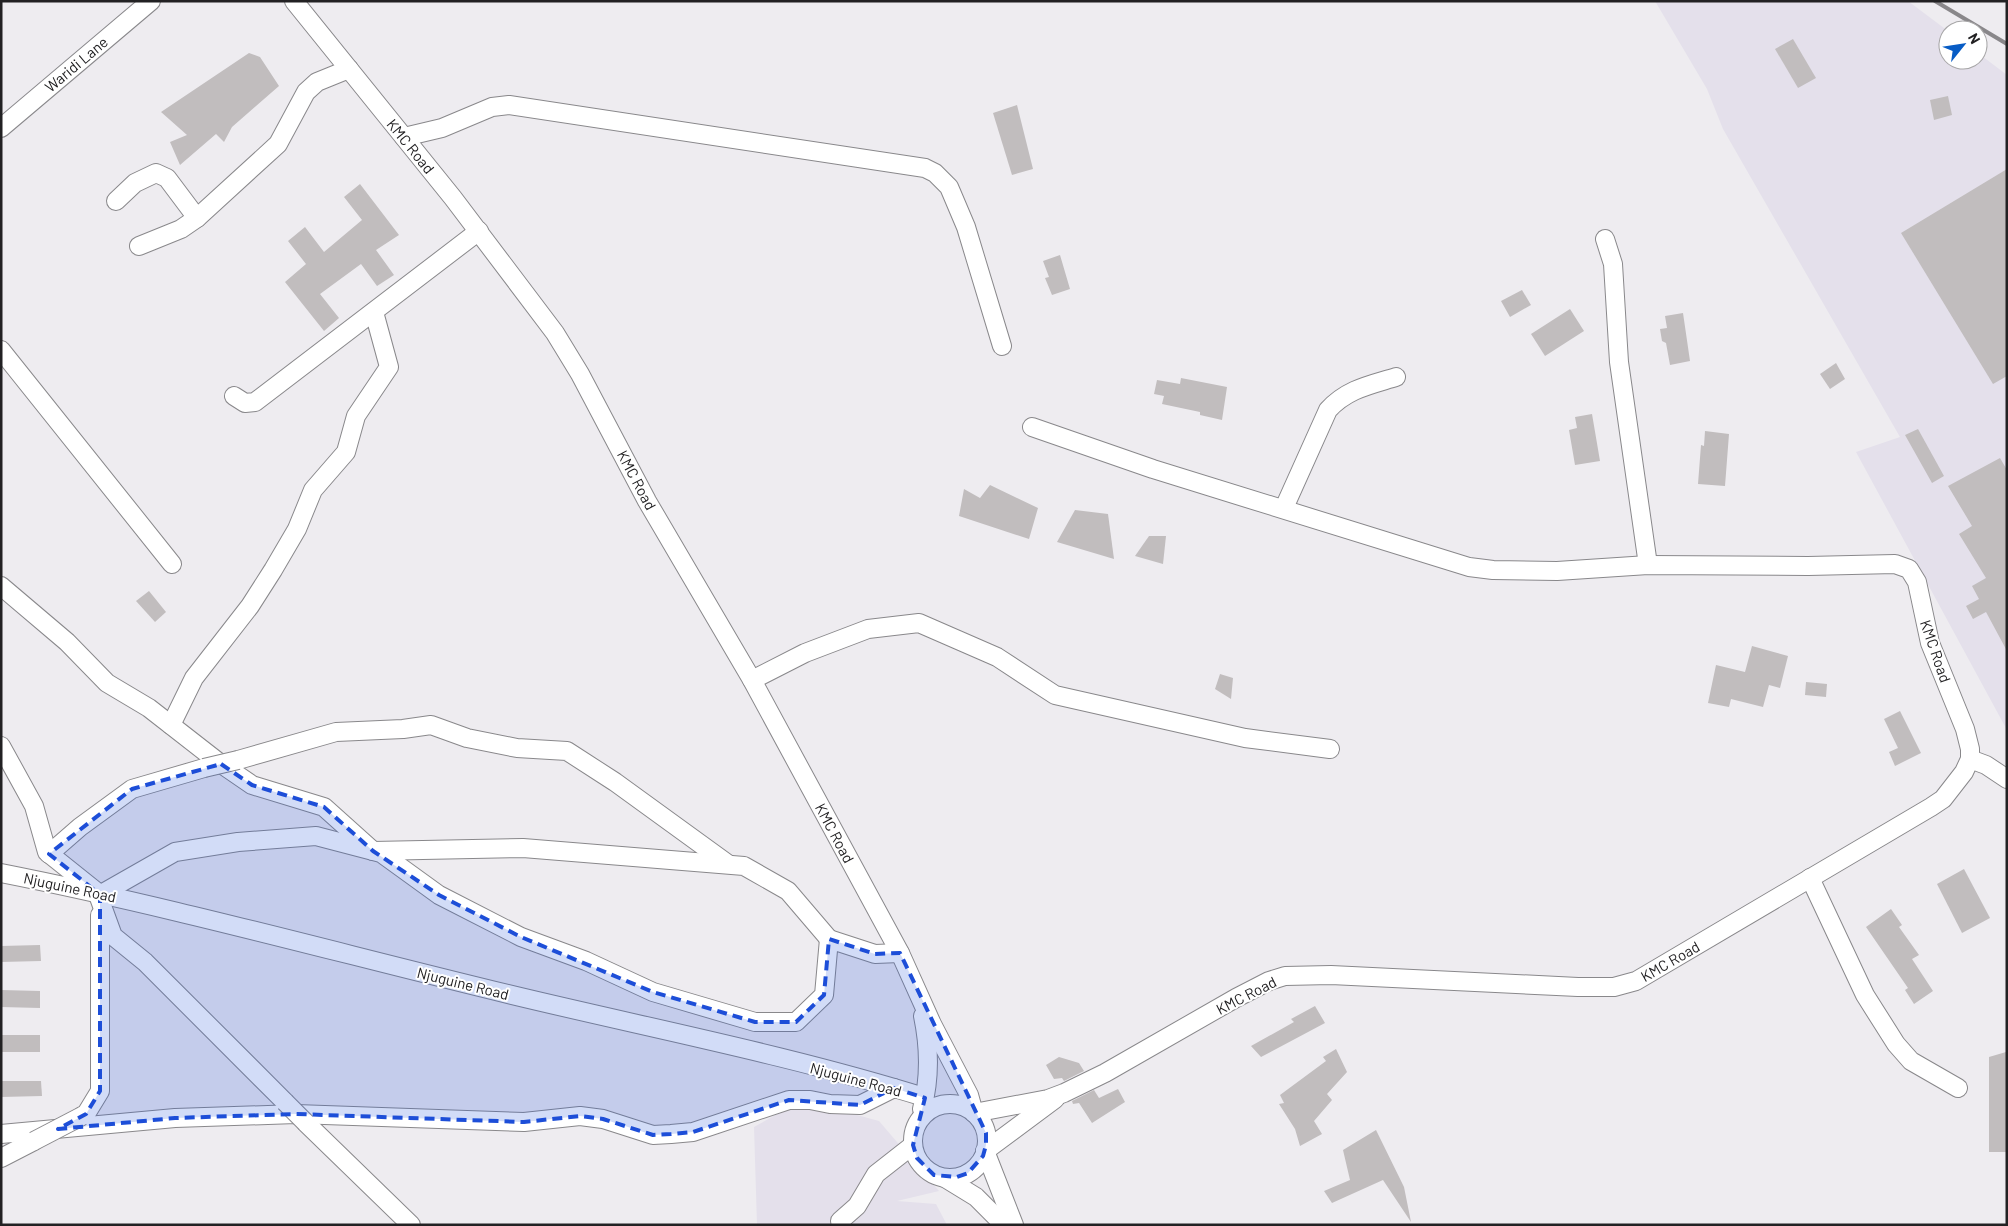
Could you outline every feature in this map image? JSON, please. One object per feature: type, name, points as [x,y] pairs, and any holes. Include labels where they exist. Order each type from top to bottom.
[{"type":"street","name":"Waridi Lane","points":[[1,128],[151,1]]},
{"type":"street","name":"KMC Road","points":[[294,1],[479,231],[555,333],[580,374],[647,500],[752,680],[900,953],[920,998],[969,1095],[974,1113],[1048,1099],[1064,1093],[1105,1074],[1236,998],[1269,981],[1285,976],[1331,975],[1614,986],[1636,980],[1932,807],[1955,784],[1970,758],[1965,729],[1930,643],[1917,582],[1909,569],[1895,564],[1808,566],[1648,565]]},
{"type":"street","points":[[139,246],[181,229],[197,218],[278,144],[306,92],[317,82],[349,69]]},
{"type":"street","points":[[404,137],[442,128],[492,107],[509,105],[925,168],[939,177],[952,194],[966,227],[1002,346]]},
{"type":"street","points":[[116,201],[135,183],[156,173],[167,178],[197,218]]},
{"type":"street","points":[[234,396],[245,403],[255,402],[479,231]]},
{"type":"street","points":[[1032,427],[1153,469],[1284,508],[1469,567],[1493,570],[1557,571],[1648,565],[1620,371],[1613,264],[1605,239]]},
{"type":"street","points":[[172,725],[194,678],[250,606],[273,570],[297,529],[313,490],[346,452],[356,416],[389,367],[374,312]]},
{"type":"street","points":[[1,350],[172,564]]},
{"type":"street","points":[[1284,508],[1328,410],[1333,404],[1353,389],[1396,377]]},
{"type":"street","points":[[1,586],[67,642],[106,683],[149,708],[217,761],[252,785],[324,807],[373,851],[523,848],[744,866],[788,891],[829,939],[875,954],[900,953]]},
{"type":"street","points":[[752,680],[805,653],[868,628],[919,623],[997,657],[1055,695],[1245,738],[1330,749]]},
{"type":"street","points":[[49,854],[80,827],[132,789],[336,732],[403,729],[431,725],[467,738],[517,748],[567,752],[616,782],[728,864]]},
{"type":"street","points":[[1,746],[34,806],[46,852],[100,895],[113,936],[145,962],[411,1225]]},
{"type":"street","points":[[1970,758],[2007,778]]},
{"type":"street","points":[[100,895],[175,852],[238,842],[316,836],[381,853],[439,894],[521,937],[586,961],[653,992],[755,1022],[796,1022],[824,995],[829,939]]},
{"type":"street","name":"Njuguine Road","points":[[1,873],[100,895],[894,1088],[924,1097]]},
{"type":"street","points":[[1810,878],[1865,995],[1891,1037],[1911,1061],[1958,1088]]},
{"type":"street","points":[[1,1158],[82,1116],[100,1091],[100,895]]},
{"type":"street","name":"KMC Road","points":[[917,1124],[924,1097],[927,1036],[920,998]]},
{"type":"street","points":[[1,1134],[175,1118],[296,1114],[524,1122],[580,1116],[603,1119],[653,1135],[693,1132],[722,1124],[789,1100],[860,1105],[894,1088]]},
{"type":"street","name":"KMC Road","points":[[985,1151],[1064,1093]]},
{"type":"street","points":[[985,1151],[977,1166],[968,1173],[957,1178],[945,1178],[934,1175],[924,1168],[917,1158],[913,1146],[914,1133],[917,1124],[927,1112],[938,1106],[957,1105],[974,1113],[986,1133],[985,1151],[1014,1225]]},
{"type":"street","points":[[840,1221],[856,1206],[876,1174],[913,1146]]},
{"type":"street","points":[[945,1178],[976,1197],[1004,1225]]},
{"type":"highlighted area","points":[[221,764],[252,785],[324,807],[373,851],[439,895],[521,937],[653,992],[755,1022],[796,1022],[824,995],[829,939],[875,954],[900,953],[969,1095],[986,1133],[986,1145],[983,1156],[968,1173],[957,1177],[934,1175],[917,1158],[913,1145],[925,1098],[894,1088],[860,1105],[789,1100],[693,1132],[653,1135],[603,1119],[580,1116],[524,1122],[296,1114],[175,1118],[58,1129],[86,1114],[100,1091],[100,899],[97,892],[49,854],[132,789]]},
{"type":"shaded area","points":[[1655,1],[1908,1],[1938,24],[1938,70],[1988,70],[1988,61],[2007,75],[2007,730],[1856,452],[1900,437],[1723,129],[1707,89]]},
{"type":"shaded area","points":[[802,1100],[879,1121],[939,1191],[897,1201],[936,1204],[947,1225],[757,1225],[754,1127]]},
{"type":"building","points":[[1793,39],[1816,78],[1798,88],[1775,49]]},
{"type":"building","points":[[249,53],[260,57],[279,86],[232,127],[224,142],[216,134],[180,165],[170,142],[187,135],[161,112]]},
{"type":"building","points":[[1948,96],[1952,115],[1934,120],[1930,100]]},
{"type":"building","points":[[1017,105],[1033,169],[1012,175],[993,113]]},
{"type":"building","points":[[2007,169],[2007,376],[1993,384],[1901,233]]},
{"type":"building","points":[[360,184],[399,235],[376,250],[394,275],[377,286],[361,264],[320,294],[339,318],[324,331],[285,282],[306,264],[288,241],[305,227],[324,252],[362,220],[344,197]]},
{"type":"building","points":[[1060,255],[1070,289],[1052,295],[1045,278],[1049,277],[1043,261]]},
{"type":"building","points":[[1522,290],[1531,305],[1510,317],[1501,301]]},
{"type":"building","points":[[1570,309],[1584,331],[1545,356],[1531,334]]},
{"type":"building","points":[[1683,313],[1690,361],[1670,365],[1666,343],[1662,341],[1660,329],[1667,328],[1665,316]]},
{"type":"building","points":[[1836,363],[1845,379],[1830,389],[1820,374]]},
{"type":"building","points":[[1181,378],[1227,387],[1222,420],[1200,415],[1200,412],[1162,404],[1164,396],[1154,394],[1157,380],[1180,384]]},
{"type":"building","points":[[1592,414],[1600,461],[1575,465],[1569,430],[1577,428],[1575,417]]},
{"type":"building","points":[[1918,429],[1944,476],[1932,483],[1905,435]]},
{"type":"building","points":[[1705,431],[1729,434],[1725,486],[1698,484],[1701,445],[1704,446]]},
{"type":"building","points":[[2000,458],[2007,470],[2007,651],[1986,612],[1973,619],[1966,606],[1979,599],[1972,586],[1986,578],[1959,534],[1972,526],[1948,486]]},
{"type":"building","points":[[990,485],[1038,508],[1029,539],[959,516],[964,489],[980,498]]},
{"type":"building","points":[[1075,510],[1108,514],[1114,559],[1057,542]]},
{"type":"building","points":[[1149,536],[1166,536],[1163,564],[1135,556]]},
{"type":"building","points":[[149,591],[166,612],[155,622],[136,601]]},
{"type":"building","points":[[1752,646],[1788,656],[1780,688],[1769,685],[1763,707],[1731,699],[1729,707],[1708,703],[1716,665],[1745,672]]},
{"type":"building","points":[[1220,674],[1233,678],[1231,699],[1215,689]]},
{"type":"building","points":[[1806,682],[1827,684],[1826,697],[1805,695]]},
{"type":"building","points":[[1900,711],[1921,753],[1895,766],[1889,752],[1898,748],[1884,719]]},
{"type":"building","points":[[1964,869],[1990,918],[1962,933],[1937,884]]},
{"type":"building","points":[[1891,909],[1902,925],[1899,927],[1919,955],[1912,959],[1933,991],[1914,1004],[1905,990],[1908,988],[1866,927]]},
{"type":"building","points":[[40,945],[41,961],[1,962],[1,946]]},
{"type":"building","points":[[1,990],[40,991],[40,1008],[1,1007]]},
{"type":"building","points":[[1315,1006],[1325,1023],[1261,1057],[1251,1046],[1294,1022],[1291,1019]]},
{"type":"building","points":[[1,1035],[40,1035],[40,1052],[1,1052]]},
{"type":"building","points":[[1336,1049],[1347,1072],[1327,1094],[1332,1100],[1314,1121],[1322,1134],[1300,1146],[1295,1129],[1279,1104],[1284,1103],[1280,1095],[1326,1061],[1323,1057]]},
{"type":"building","points":[[2006,1052],[2007,1152],[1989,1152],[1989,1057]]},
{"type":"building","points":[[1059,1057],[1079,1063],[1084,1071],[1064,1081],[1062,1078],[1054,1079],[1046,1065]]},
{"type":"building","points":[[1,1081],[41,1081],[42,1096],[1,1097]]},
{"type":"building","points":[[1118,1089],[1125,1102],[1092,1123],[1079,1103],[1073,1104],[1072,1101],[1094,1090],[1099,1098]]},
{"type":"building","points":[[1376,1130],[1404,1187],[1411,1222],[1383,1180],[1332,1203],[1324,1191],[1350,1180],[1343,1150]]},
{"type":"railway","points":[[1935,1],[2007,44]]}]
